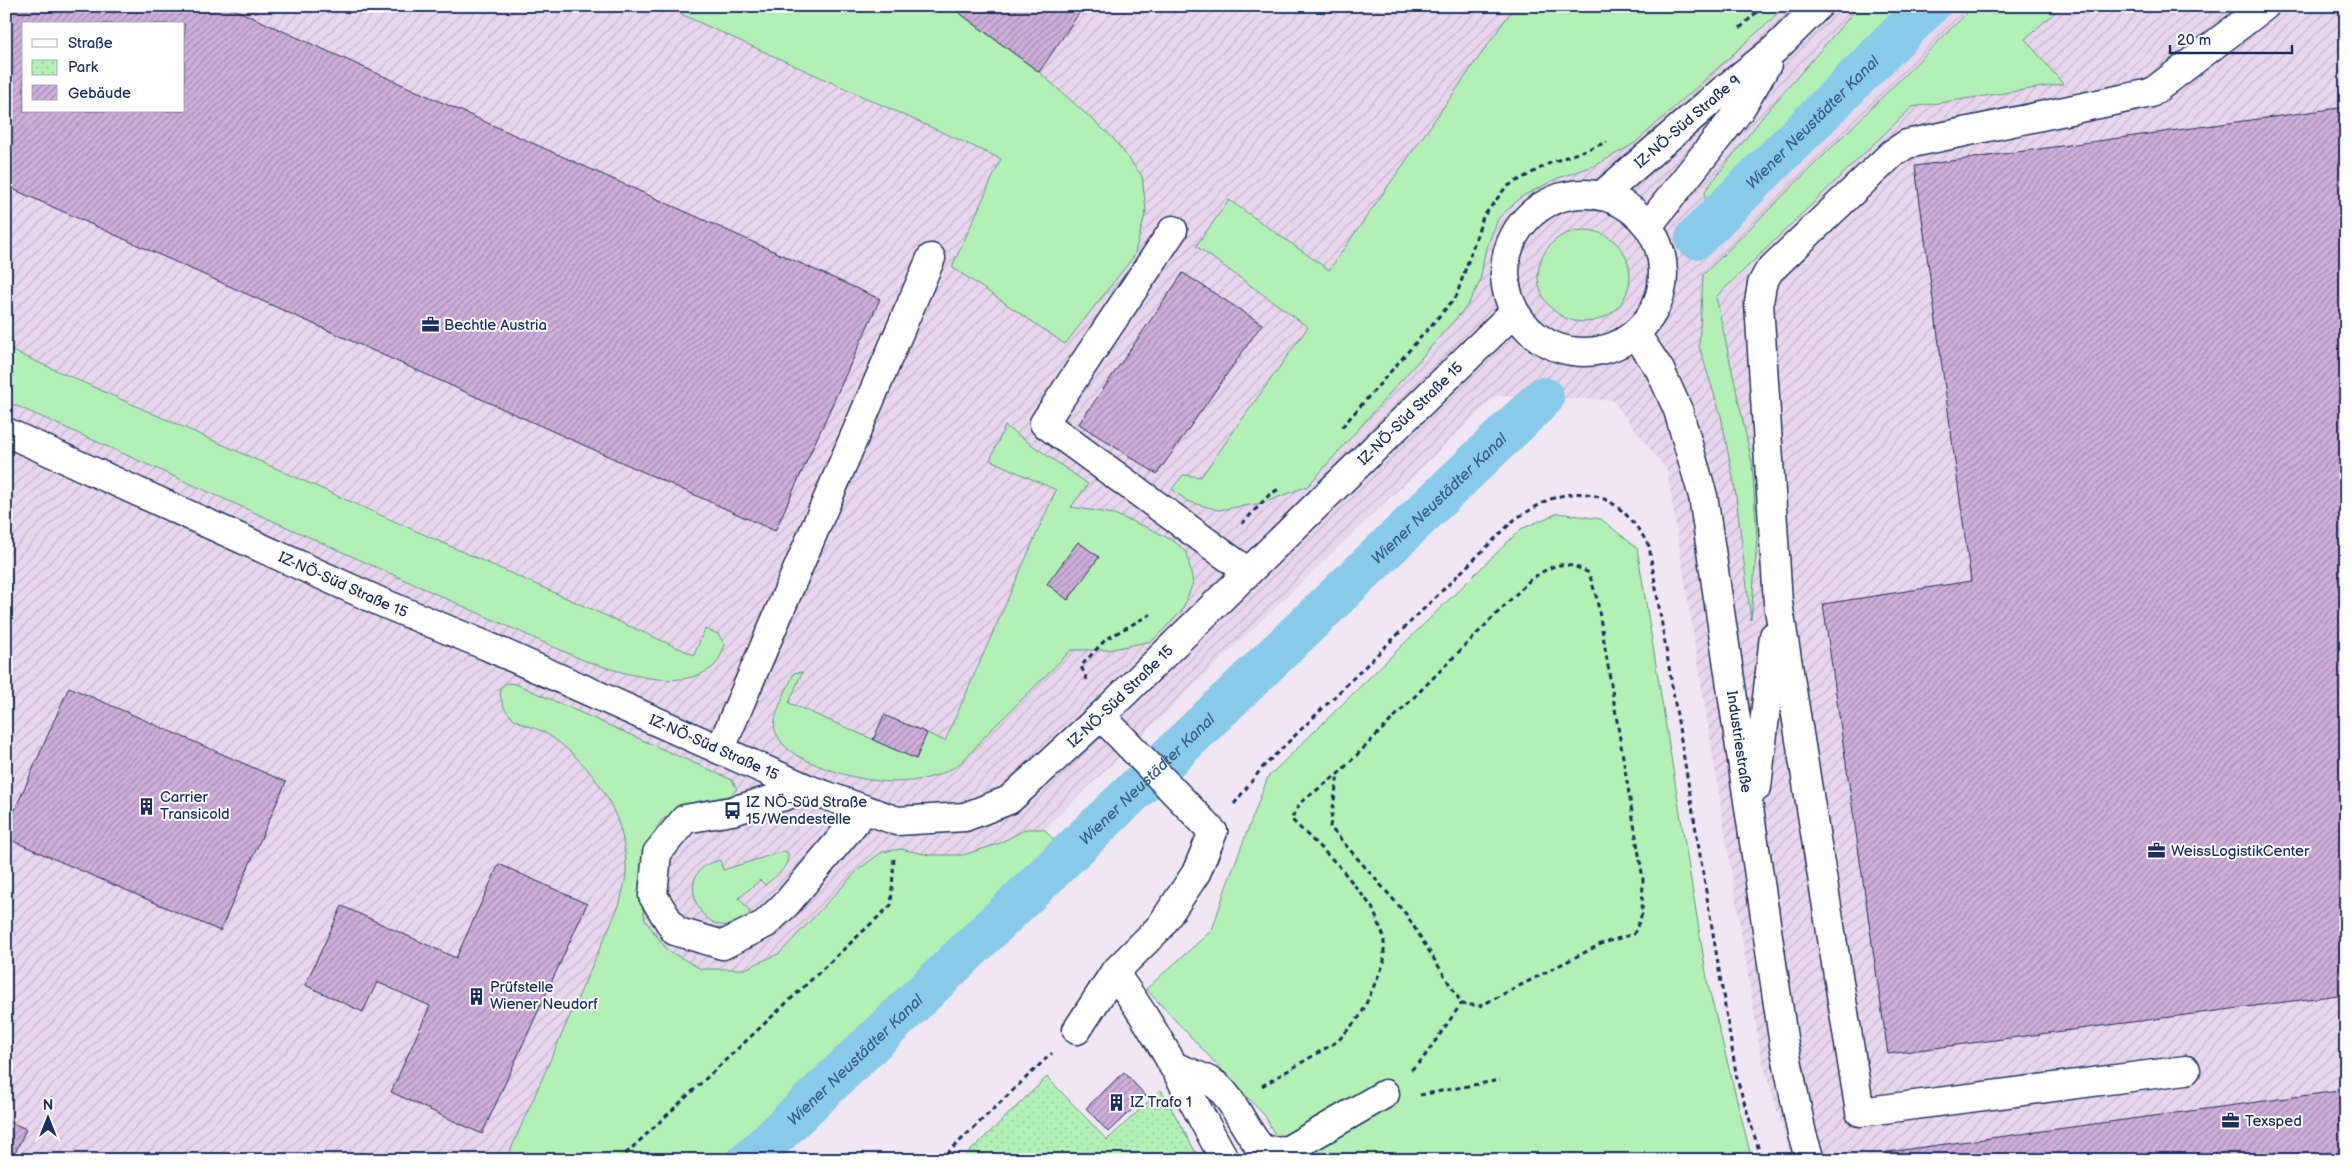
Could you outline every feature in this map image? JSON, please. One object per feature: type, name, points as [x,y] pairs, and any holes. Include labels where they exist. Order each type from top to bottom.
[{"type":"street","name":"IZ-NÖ-Süd Straße 9","points":[[1601,196],[1721,92],[1775,50],[1818,6]]},
{"type":"street","points":[[2186,1070],[1860,1112],[1778,603],[1759,303],[1762,284],[1770,271],[1893,153],[1907,144],[2152,93],[2265,6]]},
{"type":"street","name":"IZ-NÖ-Süd Straße 9","points":[[1648,226],[1739,111],[1775,50]]},
{"type":"street","points":[[1571,195],[1601,196],[1627,206],[1648,226],[1662,252],[1664,282],[1655,311],[1636,334],[1605,350],[1570,352],[1537,338],[1514,312],[1505,283],[1507,253],[1520,226],[1542,205],[1571,195]]},
{"type":"street","points":[[1173,230],[1044,423],[1248,572]]},
{"type":"street","points":[[720,750],[931,258]]},
{"type":"street","name":"IZ-NÖ-Süd Straße 15","points":[[6,432],[383,603],[487,646],[808,789],[897,821],[965,817],[1009,800],[1101,716],[1514,312]]},
{"type":"street","name":"Industriestraße","points":[[1636,334],[1660,370],[1678,410],[1703,496],[1784,1045],[1802,1134],[1810,1160]]},
{"type":"street","points":[[1752,824],[1778,603]]},
{"type":"street","points":[[1077,1030],[1114,973],[1160,926],[1196,873],[1213,832],[1101,716]]},
{"type":"street","points":[[808,789],[732,811],[685,819],[657,854],[653,896],[675,931],[723,945],[765,924],[787,903],[865,810]]},
{"type":"street","points":[[1114,973],[1132,997],[1173,1066],[1225,1160]]},
{"type":"street","points":[[1173,1066],[1214,1084],[1231,1104],[1252,1140],[1264,1151],[1288,1150],[1304,1139],[1385,1094]]},
{"type":"path","points":[[1735,33],[1763,6]]},
{"type":"path","points":[[1341,428],[1456,297],[1483,217],[1506,187],[1550,164],[1611,140]]},
{"type":"path","points":[[1217,550],[1270,494],[1284,486]]},
{"type":"path","points":[[1213,832],[1262,768],[1516,518],[1551,499],[1581,492],[1616,504],[1637,524],[1649,546],[1737,1079],[1762,1160]]},
{"type":"path","points":[[1231,1104],[1338,1041],[1361,1014],[1375,987],[1384,963],[1384,937],[1372,907],[1339,866],[1291,819],[1301,802],[1338,774],[1530,580],[1550,566],[1572,564],[1589,573],[1597,599],[1643,879],[1642,914],[1634,934],[1603,943],[1480,1006],[1462,1004]]},
{"type":"path","points":[[1101,716],[1081,666],[1106,639],[1156,612]]},
{"type":"path","points":[[1338,774],[1330,827],[1406,914],[1462,1004]]},
{"type":"path","points":[[619,1160],[891,905],[897,821]]},
{"type":"path","points":[[1385,1094],[1422,1060],[1462,1004]]},
{"type":"path","points":[[940,1160],[1077,1030]]},
{"type":"path","points":[[1385,1094],[1412,1097],[1500,1080]]},
{"type":"shaded area","points":[[6,6],[2346,6],[2346,1160],[1792,1160],[1761,1056],[1667,470],[1612,400],[1496,396],[1044,829],[882,908],[604,1160],[6,1160]]},
{"type":"green space","points":[[663,6],[950,6],[1039,72],[1113,138],[1142,176],[1146,211],[1134,256],[1065,344],[952,267],[1001,159]]},
{"type":"green space","points":[[1515,6],[1786,6],[1635,143],[1594,166],[1558,178],[1521,197],[1498,219],[1485,252],[1480,282],[1467,306],[1308,486],[1263,503],[1218,510],[1187,501],[1172,489],[1183,475],[1201,477],[1308,327],[1196,246],[1229,200],[1329,270]]},
{"type":"green space","points":[[1859,6],[1914,6],[1705,213],[1705,191],[1764,115]]},
{"type":"green space","points":[[1974,6],[2062,6],[2025,39],[2063,84],[1912,107],[1716,297],[1752,463],[1757,538],[1751,620],[1735,488],[1721,416],[1699,346],[1703,275]]},
{"type":"green space","points":[[1584,230],[1601,234],[1616,244],[1626,259],[1630,276],[1626,293],[1616,308],[1601,318],[1584,322],[1567,318],[1552,308],[1542,293],[1538,276],[1542,259],[1552,244],[1567,234]]},
{"type":"green space","points":[[6,348],[694,655],[705,629],[718,634],[725,645],[714,666],[700,674],[684,679],[667,680],[632,675],[583,660],[6,401]]},
{"type":"green space","points":[[1005,426],[1088,484],[1071,507],[1114,514],[1153,530],[1175,542],[1187,553],[1193,583],[1182,611],[1152,641],[1108,650],[1071,650],[962,761],[953,768],[937,775],[920,780],[885,782],[833,771],[798,756],[782,743],[774,724],[794,673],[802,672],[789,703],[916,758],[927,733],[945,741],[1056,490],[990,460]]},
{"type":"green space","points":[[1558,513],[1601,519],[1637,548],[1708,985],[1752,1160],[1288,1160],[1265,1116],[1146,989],[1212,930],[1226,887],[1268,777],[1521,529]]},
{"type":"green space","points":[[507,683],[516,684],[732,780],[737,789],[730,796],[684,804],[661,821],[643,851],[639,884],[645,920],[667,950],[701,969],[745,969],[780,953],[859,869],[882,852],[901,849],[929,855],[963,855],[998,844],[1026,829],[1044,829],[1054,840],[721,1160],[506,1160],[620,903],[626,871],[620,827],[603,791],[592,774],[563,746],[547,734],[518,721],[507,712],[502,702],[500,688]]},
{"type":"green space","points":[[784,851],[788,853],[788,858],[781,871],[765,885],[760,880],[739,898],[749,910],[750,916],[735,924],[721,925],[710,920],[701,912],[693,889],[695,877],[702,868],[720,860],[723,870]]},
{"type":"green space","points":[[1047,1077],[1107,1140],[1161,1090],[1200,1160],[961,1160]]},
{"type":"building","points":[[6,6],[227,6],[880,299],[775,531],[6,186]]},
{"type":"building","points":[[950,6],[1084,6],[1039,72]]},
{"type":"building","points":[[2346,107],[2346,994],[1888,1054],[1823,604],[1971,581],[1915,166]]},
{"type":"building","points":[[1183,273],[1262,324],[1157,474],[1079,424]]},
{"type":"building","points":[[1078,542],[1099,557],[1068,600],[1047,584]]},
{"type":"building","name":"Carrier Transicold","points":[[69,687],[286,782],[220,931],[6,838],[6,830]]},
{"type":"building","points":[[884,715],[927,733],[916,759],[873,740]]},
{"type":"building","name":"Prüfstelle Wiener Neudorf","points":[[499,864],[587,904],[482,1134],[391,1092],[430,1006],[377,982],[363,1012],[305,985],[342,906],[456,958]]},
{"type":"building","name":"IZ Trafo 1","points":[[1124,1072],[1146,1096],[1108,1132],[1086,1108]]},
{"type":"building","name":"Texsped","points":[[2346,1090],[2346,1160],[1891,1160],[1887,1152]]},
{"type":"building","points":[[6,1120],[26,1129],[12,1160],[6,1160]]},
{"type":"waterway","name":"Wiener Neustädter Kanal","points":[[1696,238],[1928,6]]},
{"type":"waterway","name":"Wiener Neustädter Kanal","points":[[750,1160],[1543,398]]},
{"type":"place","name":"Bechtle Austria","points":[[430,325]]},
{"type":"place","name":"Carrier Transicold","points":[[146,806]]},
{"type":"place","name":"IZ NÖ-Süd Straße 15/Wendestelle","points":[[732,811]]},
{"type":"place","name":"WeissLogistikCenter","points":[[2157,851]]},
{"type":"place","name":"Prüfstelle Wiener Neudorf","points":[[476,996]]},
{"type":"place","name":"IZ Trafo 1","points":[[1116,1102]]},
{"type":"place","name":"Texsped","points":[[2231,1121]]}]
